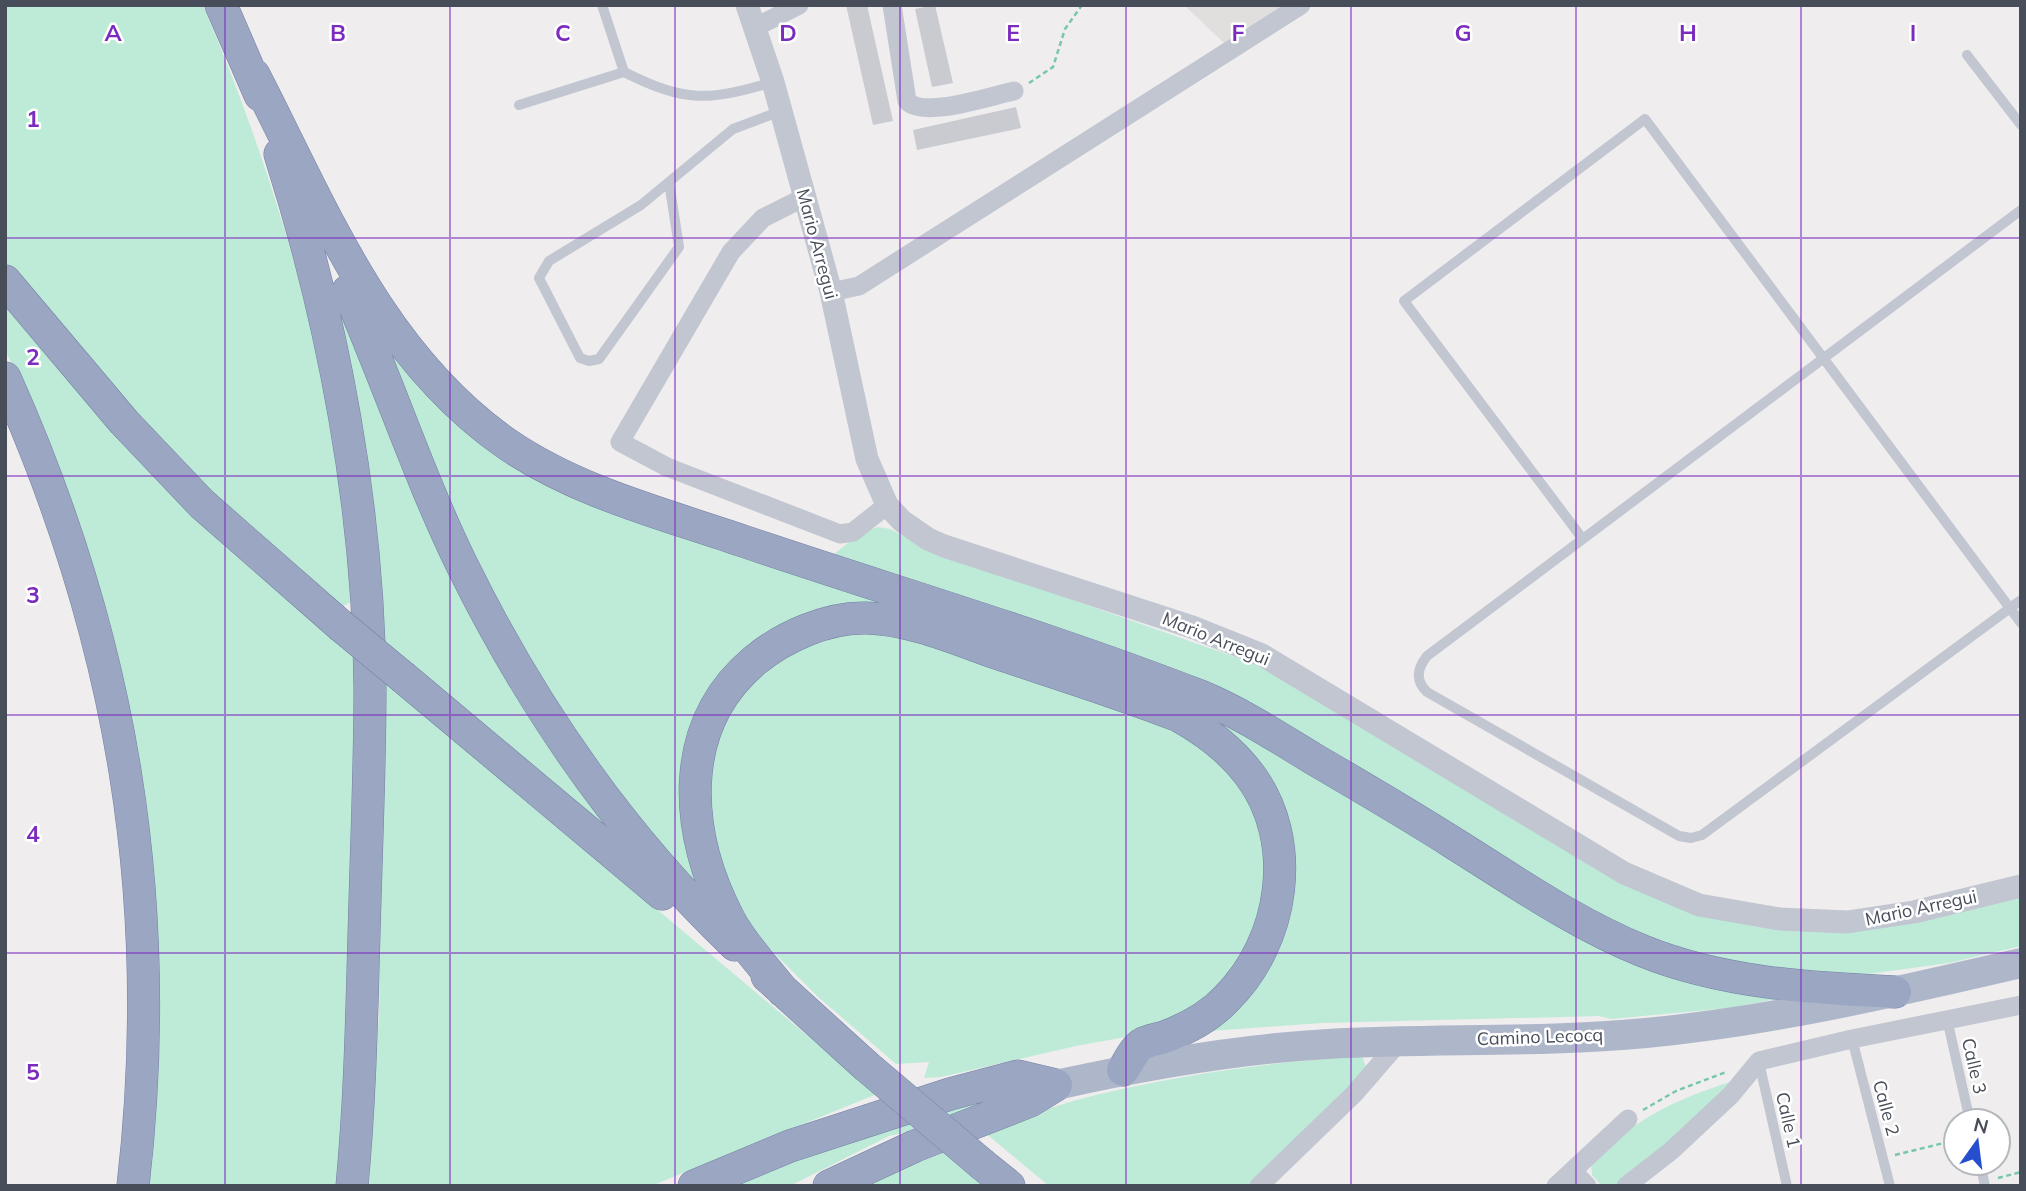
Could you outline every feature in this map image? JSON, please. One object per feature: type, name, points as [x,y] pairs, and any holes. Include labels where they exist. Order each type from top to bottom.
[{"type":"highway","points":[[221,5],[354,306],[461,562],[542,712],[624,826],[667,877],[783,991],[865,1065],[1009,1186]]},
{"type":"highway","points":[[254,75],[364,288],[390,330],[430,378],[464,410],[508,444],[553,471],[642,506],[1128,671],[1227,708],[1437,832],[1547,902],[1595,929],[1647,953],[1706,971],[1763,982],[1895,992]]},
{"type":"highway","points":[[254,75],[281,158],[333,358],[358,507],[370,687],[363,1012],[352,1186]]},
{"type":"highway","points":[[5,281],[124,422],[202,504],[340,625],[738,960],[783,991]]},
{"type":"highway","points":[[5,377],[38,450],[69,537],[106,675],[128,778],[140,877],[145,978],[145,1065],[133,1186]]},
{"type":"highway","points":[[783,991],[729,919],[698,841],[693,793],[695,769],[708,720],[740,673],[782,641],[810,629],[863,618],[914,625],[1179,716],[1206,731],[1229,751],[1250,775],[1267,806],[1278,836],[1278,895],[1270,929],[1257,960],[1224,1002],[1188,1027],[1140,1045],[1123,1070]]},
{"type":"highway","points":[[694,1186],[790,1146],[961,1091],[1018,1076],[1056,1085]]},
{"type":"highway","points":[[829,1186],[915,1146],[1030,1101],[1056,1085]]},
{"type":"main road","name":"Camino Lecocq","points":[[1056,1085],[1123,1070],[1253,1050],[1400,1041],[1644,1034],[1809,1012],[2021,963]]},
{"type":"street","name":"Mario Arregui","points":[[747,5],[757,27],[831,292],[865,450],[887,505],[902,521],[928,539],[1192,628],[1262,655],[1624,873],[1699,905],[1779,919],[1858,921],[1914,912],[2021,886]]},
{"type":"street","points":[[757,27],[799,5]]},
{"type":"street","points":[[892,5],[907,101],[912,106],[928,110],[1014,91]]},
{"type":"street","points":[[831,292],[859,286],[1301,5]]},
{"type":"street","points":[[805,197],[764,218],[731,252],[620,442],[667,467],[840,534],[853,532],[887,505]]},
{"type":"street","points":[[1626,1186],[1671,1151],[1731,1095],[1759,1061],[2021,1005]]},
{"type":"street","points":[[1259,1186],[1354,1094],[1400,1041]]},
{"type":"street","points":[[1556,1186],[1629,1119]]},
{"type":"street","points":[[1573,1171],[1587,1186]]},
{"type":"lane","points":[[602,5],[624,72]]},
{"type":"lane","points":[[1967,55],[2021,125]]},
{"type":"lane","points":[[519,105],[624,72],[653,86],[698,98],[724,96],[773,82]]},
{"type":"lane","points":[[669,182],[679,247],[598,359],[589,361],[580,358],[539,278],[542,269],[549,261],[641,205],[669,182],[733,130],[781,111]]},
{"type":"lane","points":[[1582,538],[1404,301],[1645,119],[1826,358],[2021,623]]},
{"type":"lane","points":[[2021,210],[1427,656],[1420,665],[1420,685],[1427,692],[1631,808],[1679,835],[1691,838],[1702,835],[2021,600]]},
{"type":"lane","name":"Calle 3","points":[[1947,1019],[1967,1107]]},
{"type":"lane","name":"Calle 2","points":[[1852,1039],[1890,1186]]},
{"type":"lane","name":"Calle 1","points":[[1759,1061],[1787,1186]]},
{"type":"path","points":[[1014,91],[1053,67],[1065,29],[1082,5]]},
{"type":"path","points":[[1629,1119],[1684,1087],[1759,1061]]},
{"type":"path","points":[[1883,1158],[1942,1143]]},
{"type":"path","points":[[1985,1184],[2021,1172]]},
{"type":"shaded area","points":[[1184,5],[1284,5],[1224,43]]},
{"type":"green space","points":[[5,5],[203,5],[273,192],[301,288],[324,385],[344,520],[352,601],[336,611],[239,528],[5,268]]},
{"type":"green space","points":[[330,275],[442,537],[691,905],[383,645]]},
{"type":"green space","points":[[5,301],[357,657],[350,937],[339,1186],[148,1186],[156,1093],[131,725],[105,610],[86,550],[38,417],[5,350]]},
{"type":"green space","points":[[378,322],[477,429],[1209,711],[1400,825],[1782,998],[1729,1008],[1611,1019],[1599,1016],[1322,1023],[1211,1031],[1281,929],[1248,756],[860,611],[711,696],[702,897],[616,800],[476,574]]},
{"type":"green space","points":[[878,527],[890,529],[931,550],[1252,663],[1308,693],[1598,870],[1774,926],[2021,894],[2021,946],[1949,963],[1839,978],[1773,974],[1629,937],[1287,731],[829,558],[862,532]]},
{"type":"green space","points":[[830,632],[903,632],[1172,726],[1219,757],[1246,794],[1263,837],[1266,897],[1235,976],[1164,1030],[1076,1046],[941,1077],[924,1078],[929,1062],[896,1064],[817,996],[754,933],[735,905],[709,846],[710,748],[750,678]]},
{"type":"green space","points":[[385,681],[877,1094],[651,1186],[369,1186],[379,1015]]},
{"type":"green space","points":[[1362,1056],[1368,1073],[1253,1186],[1049,1186],[983,1131],[1053,1107],[1162,1081],[1261,1065]]},
{"type":"green space","points":[[1733,1083],[1649,1160],[1615,1186],[1602,1186],[1592,1175],[1591,1164],[1638,1124],[1673,1104]]},
{"type":"green space","points":[[1014,1091],[921,1129],[889,1136],[790,1186],[729,1186],[862,1136]]},
{"type":"green space","points":[[938,1143],[991,1186],[852,1186]]},
{"type":"building","points":[[846,5],[867,5],[893,121],[873,125]]},
{"type":"building","points":[[935,5],[953,83],[932,87],[915,9]]},
{"type":"building","points":[[1016,107],[1021,128],[917,150],[913,130]]}]
